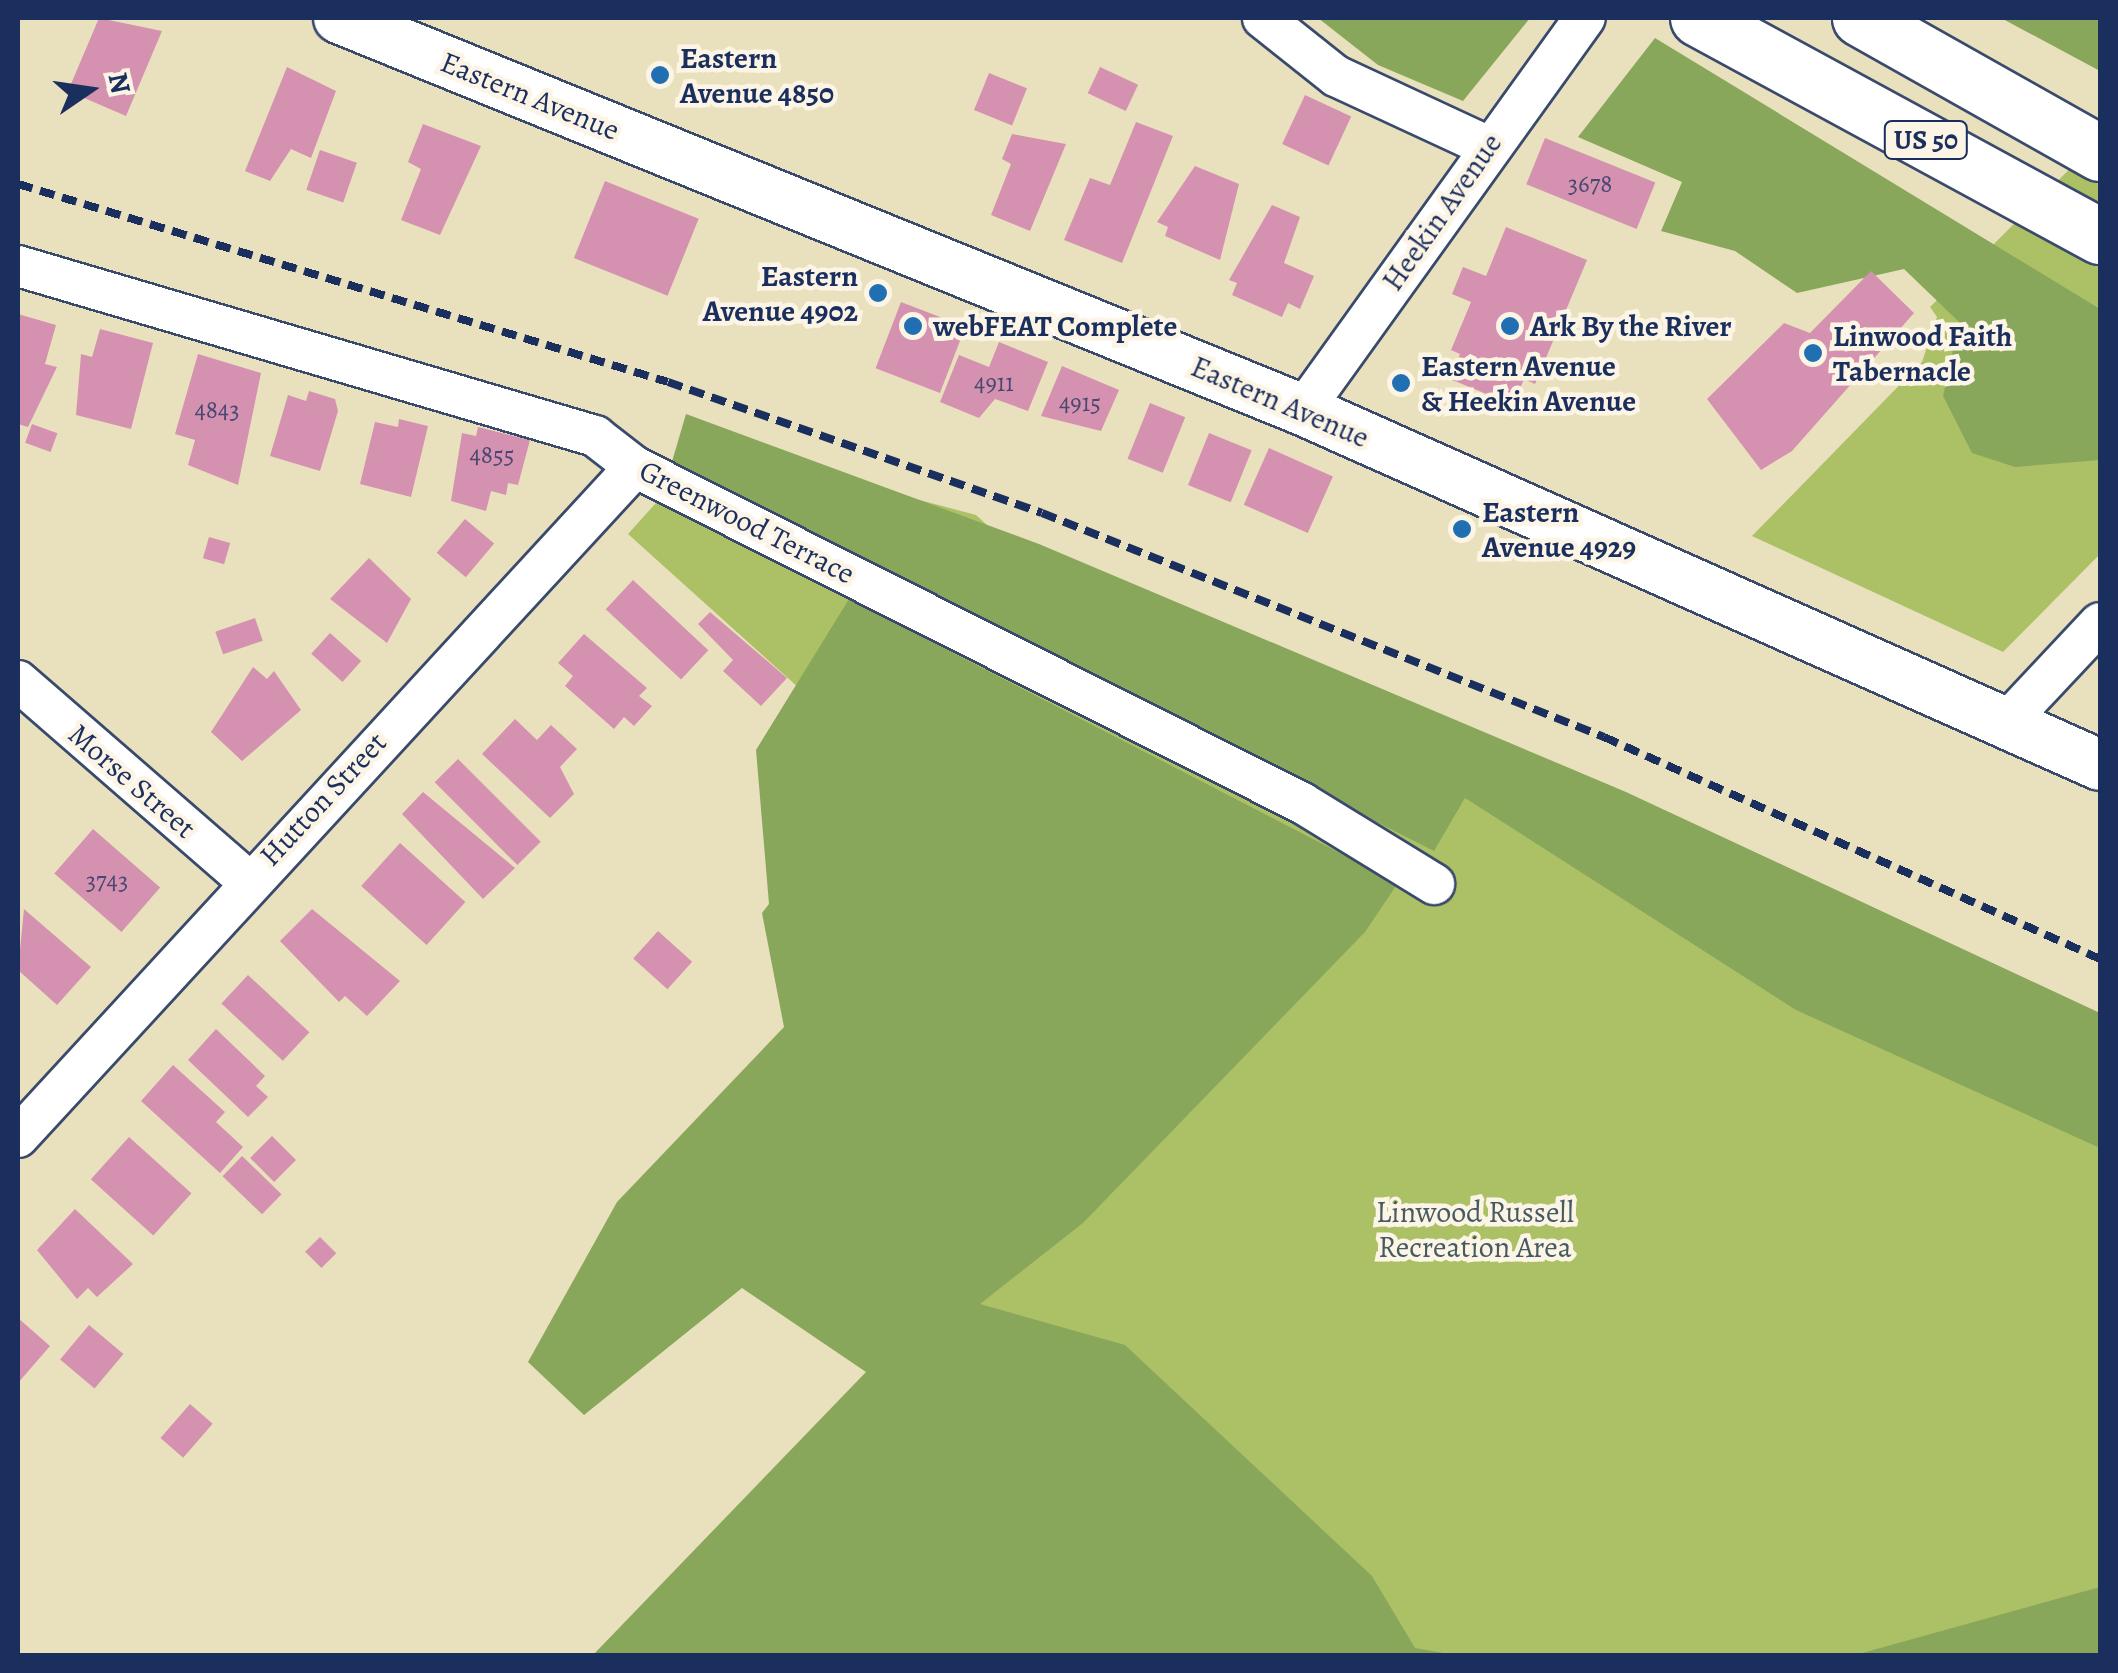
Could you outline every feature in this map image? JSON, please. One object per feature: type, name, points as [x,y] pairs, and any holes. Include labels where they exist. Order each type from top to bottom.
[{"type":"highway","name":"US 50","points":[[1698,18],[2100,236]]},
{"type":"highway","name":"US 50","points":[[1860,18],[2100,153]]},
{"type":"main road","name":"Eastern Avenue","points":[[339,18],[1303,410],[2100,764]]},
{"type":"street","points":[[1263,18],[1336,76],[1487,146]]},
{"type":"street","name":"Heekin Avenue","points":[[1303,410],[1487,146],[1585,18]]},
{"type":"street","name":"Greenwood Terrace","points":[[18,266],[595,436],[635,467],[1302,803],[1434,884]]},
{"type":"street","name":"Hutton Street","points":[[18,1136],[247,880],[635,467]]},
{"type":"street","points":[[2008,721],[2100,623]]},
{"type":"street","name":"Morse Street","points":[[18,681],[247,880]]},
{"type":"green space","points":[[1318,18],[1530,18],[1463,101],[1378,65]]},
{"type":"green space","points":[[2001,18],[2100,18],[2100,71]]},
{"type":"green space","points":[[1655,38],[2100,309],[2100,460],[2015,467],[1972,453],[1943,396],[1959,322],[1904,269],[1797,293],[1735,251],[1661,231],[1682,182],[1578,137]]},
{"type":"green space","points":[[2100,139],[2100,554],[2003,652],[1752,536],[1922,362],[1937,317],[1930,307]]},
{"type":"green space","points":[[686,414],[1039,544],[1626,792],[2100,1013],[2100,1148],[1796,1010],[1465,798],[1434,851],[671,465]]},
{"type":"green space","name":"Linwood Russell Recreation Area","points":[[709,444],[976,515],[1126,651],[2100,1058],[2100,1655],[1327,1655],[736,1181],[979,850],[628,534]]},
{"type":"green space","points":[[849,599],[1398,883],[1365,932],[1083,1223],[980,1304],[1125,1345],[1372,1576],[1415,1648],[1455,1655],[593,1655],[866,1372],[742,1288],[584,1415],[528,1362],[617,1202],[784,1027],[762,913],[769,904],[756,750]]},
{"type":"green space","points":[[2100,1587],[2100,1655],[1855,1655]]},
{"type":"building","points":[[99,18],[162,31],[126,116],[68,91]]},
{"type":"building","points":[[287,67],[336,91],[311,158],[291,149],[270,181],[245,171]]},
{"type":"building","points":[[1100,67],[1138,85],[1126,111],[1088,93]]},
{"type":"building","points":[[989,73],[1027,88],[1012,125],[974,110]]},
{"type":"building","points":[[1305,95],[1351,117],[1328,165],[1282,144]]},
{"type":"building","points":[[1136,122],[1173,136],[1122,263],[1064,240],[1090,178],[1110,185]]},
{"type":"building","points":[[423,124],[481,146],[440,235],[401,220],[421,169],[408,162]]},
{"type":"building","points":[[1012,134],[1066,144],[1030,231],[991,215],[1011,164],[1002,159]]},
{"type":"building","points":[[1545,138],[1655,183],[1637,229],[1526,184]]},
{"type":"building","points":[[320,150],[357,163],[343,202],[306,190]]},
{"type":"building","points":[[1195,166],[1239,184],[1220,260],[1165,236],[1168,227],[1157,222]]},
{"type":"building","points":[[605,181],[699,219],[668,296],[574,258]]},
{"type":"building","points":[[1272,205],[1300,217],[1284,263],[1314,276],[1300,309],[1288,303],[1282,317],[1232,295],[1237,283],[1229,280]]},
{"type":"building","name":"Ark By the River","points":[[1506,227],[1587,260],[1535,384],[1524,379],[1513,405],[1450,379],[1460,354],[1451,350],[1471,302],[1452,294],[1463,267],[1486,276]]},
{"type":"building","name":"Linwood Faith Tabernacle","points":[[1871,271],[1914,313],[1792,451],[1761,470],[1707,399],[1784,323],[1810,333]]},
{"type":"building","points":[[901,302],[965,327],[940,393],[876,368]]},
{"type":"building","points":[[18,314],[56,325],[45,364],[57,367],[28,427],[18,424]]},
{"type":"building","points":[[100,329],[153,343],[131,429],[76,415],[81,354],[92,357]]},
{"type":"building","points":[[999,342],[1048,362],[1028,411],[995,399],[979,418],[940,402],[959,355],[989,367]]},
{"type":"building","points":[[198,354],[261,373],[238,485],[188,465],[195,440],[175,434]]},
{"type":"building","points":[[1062,366],[1119,390],[1101,431],[1041,416]]},
{"type":"building","points":[[309,391],[335,399],[338,411],[320,471],[270,456],[288,395],[306,401]]},
{"type":"building","points":[[1150,403],[1185,417],[1163,473],[1128,459]]},
{"type":"building","points":[[399,419],[428,426],[411,497],[360,484],[375,422],[398,427]]},
{"type":"building","points":[[32,424],[57,433],[51,452],[25,443]]},
{"type":"building","points":[[478,427],[530,440],[518,485],[508,483],[506,495],[491,491],[486,511],[451,501],[462,433],[476,436]]},
{"type":"building","points":[[1209,433],[1252,450],[1231,502],[1188,485]]},
{"type":"building","points":[[1269,448],[1333,476],[1308,533],[1244,505]]},
{"type":"building","points":[[465,519],[494,543],[466,577],[437,553]]},
{"type":"building","points":[[209,537],[230,543],[224,564],[203,558]]},
{"type":"building","points":[[369,558],[411,599],[387,643],[330,599]]},
{"type":"building","points":[[633,580],[708,650],[681,679],[606,609]]},
{"type":"building","points":[[710,612],[787,678],[761,706],[723,671],[733,660],[698,624]]},
{"type":"building","points":[[255,618],[263,641],[223,654],[215,632]]},
{"type":"building","points":[[330,633],[361,661],[342,682],[311,654]]},
{"type":"building","points":[[584,634],[647,688],[639,696],[652,706],[634,726],[624,717],[614,729],[565,686],[573,676],[558,663]]},
{"type":"building","points":[[253,667],[267,679],[274,671],[301,710],[242,761],[211,732]]},
{"type":"building","points":[[515,719],[537,740],[551,725],[577,749],[560,767],[574,794],[550,818],[482,754]]},
{"type":"building","points":[[458,759],[541,842],[517,865],[435,782]]},
{"type":"building","points":[[423,792],[515,868],[483,899],[402,814]]},
{"type":"building","points":[[93,829],[160,887],[121,932],[54,874]]},
{"type":"building","points":[[400,843],[465,902],[427,945],[361,886]]},
{"type":"building","points":[[24,909],[91,967],[57,1005],[18,970]]},
{"type":"building","points":[[312,909],[400,981],[367,1016],[345,996],[339,1002],[280,941]]},
{"type":"building","points":[[658,931],[692,962],[667,989],[633,958]]},
{"type":"building","points":[[248,975],[309,1032],[283,1061],[221,1004]]},
{"type":"building","points":[[216,1029],[265,1076],[256,1086],[268,1097],[248,1117],[188,1060]]},
{"type":"building","points":[[173,1065],[225,1112],[216,1122],[243,1147],[220,1173],[141,1101]]},
{"type":"building","points":[[272,1136],[296,1160],[274,1182],[250,1158]]},
{"type":"building","points":[[129,1137],[191,1193],[153,1236],[91,1179]]},
{"type":"building","points":[[242,1156],[282,1194],[262,1214],[223,1176]]},
{"type":"building","points":[[75,1209],[133,1264],[97,1297],[88,1288],[77,1299],[37,1250]]},
{"type":"building","points":[[320,1237],[336,1253],[321,1268],[305,1252]]},
{"type":"building","points":[[18,1318],[50,1346],[18,1383]]},
{"type":"building","points":[[89,1325],[123,1354],[95,1388],[60,1359]]},
{"type":"building","points":[[190,1404],[213,1424],[183,1458],[160,1438]]},
{"type":"railway","points":[[18,184],[668,382],[1042,513],[1604,737],[2100,959]]},
{"type":"place","name":"Eastern Avenue 4850","points":[[660,75]]},
{"type":"place","name":"Eastern Avenue 4902","points":[[878,293]]},
{"type":"place","name":"webFEAT Complete","points":[[913,326]]},
{"type":"place","name":"Ark By the River","points":[[1510,326]]},
{"type":"place","name":"Linwood Faith Tabernacle","points":[[1813,353]]},
{"type":"place","name":"Eastern Avenue & Heekin Avenue","points":[[1401,383]]},
{"type":"place","name":"Eastern Avenue 4929","points":[[1462,529]]}]
